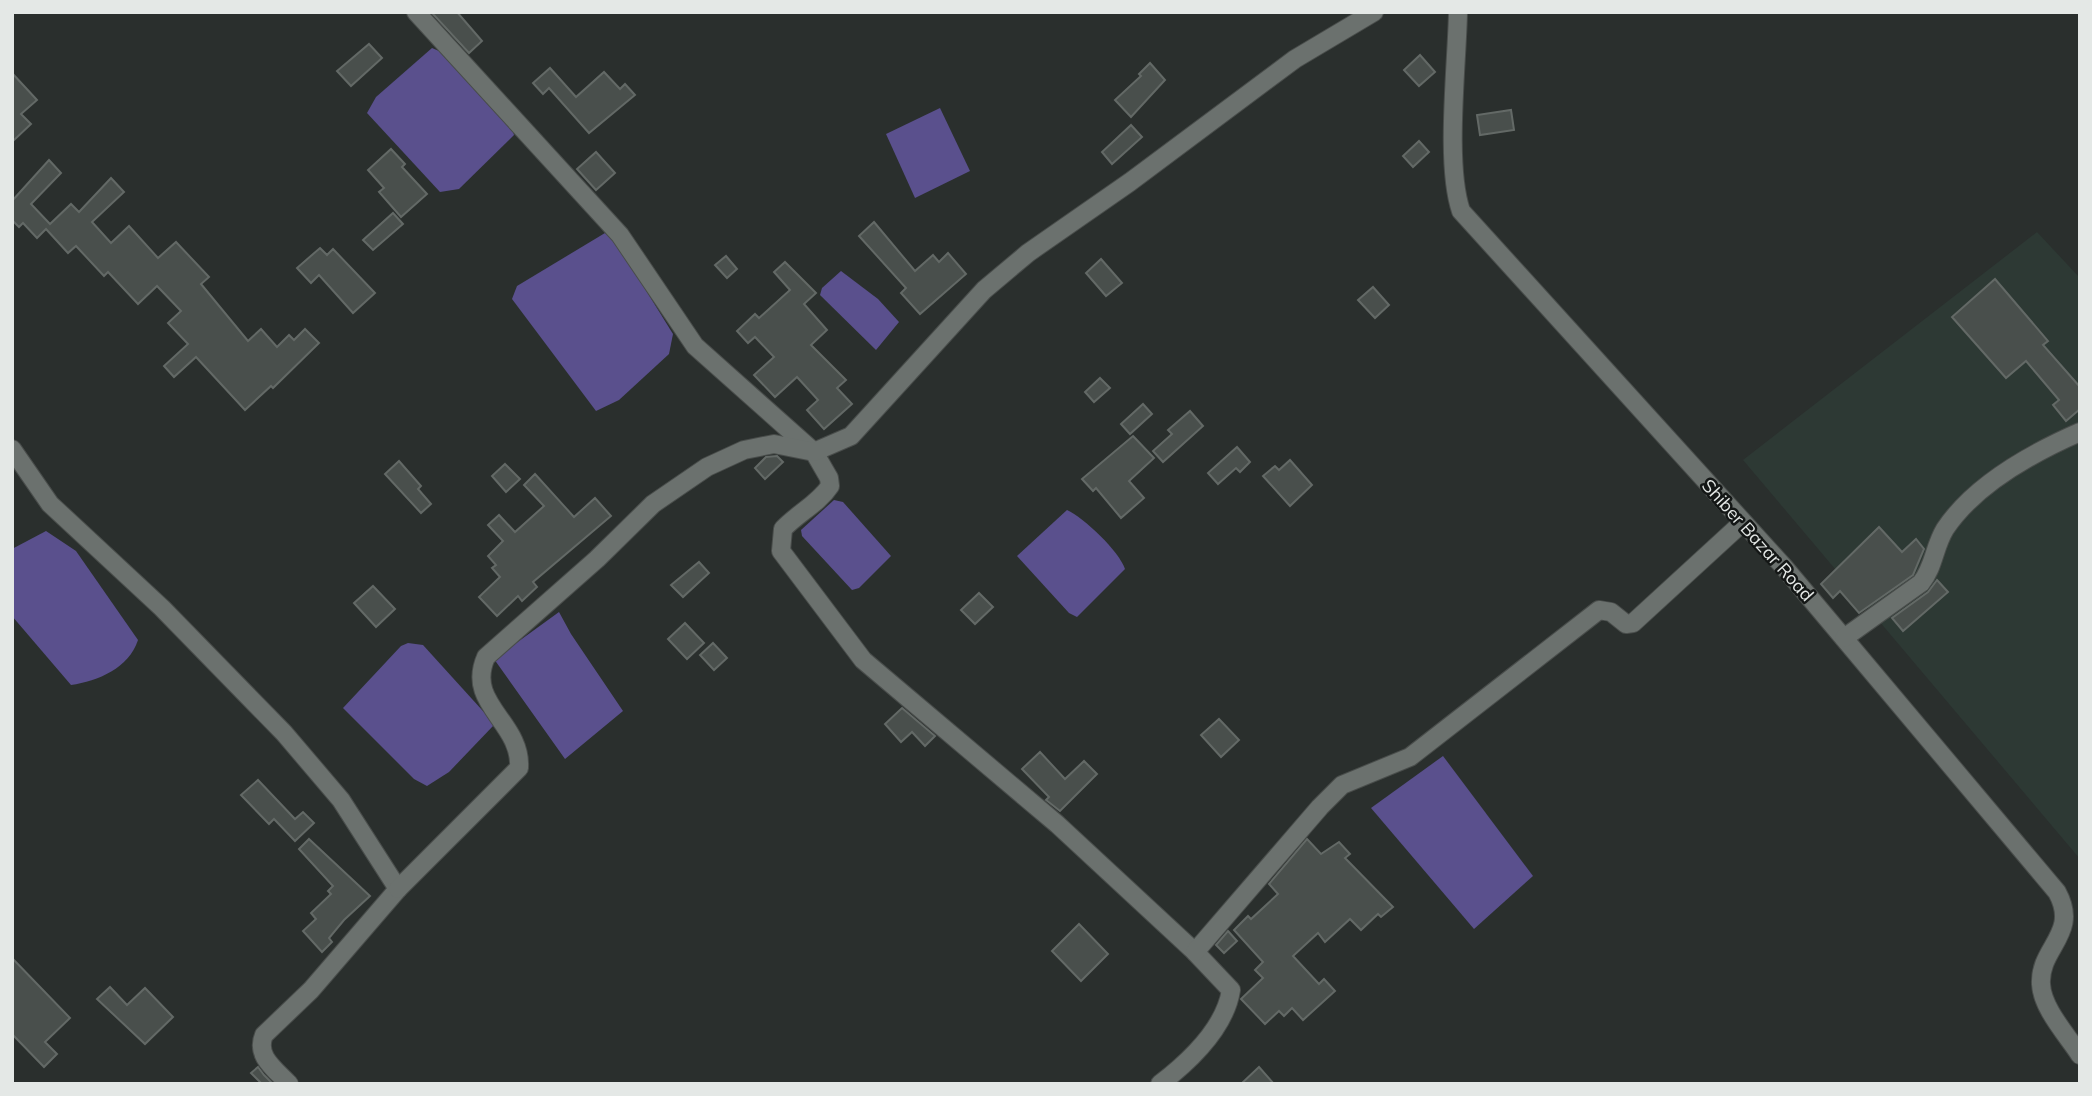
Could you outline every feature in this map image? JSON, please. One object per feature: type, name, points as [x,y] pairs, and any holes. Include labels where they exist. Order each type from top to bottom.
[{"type":"street","points":[[416,12],[620,235],[695,346],[814,452],[829,478],[830,486],[816,503],[798,513],[783,529],[781,551],[863,660],[1057,824],[1195,951],[1231,990],[1229,1004],[1220,1022],[1199,1047],[1160,1084]]},
{"type":"street","points":[[289,1084],[262,1055],[260,1044],[264,1035],[311,990],[398,889],[519,768],[520,753],[514,740],[481,689],[480,671],[486,657],[597,559],[653,504],[707,467],[744,450],[774,444],[814,452],[851,436],[984,290],[1028,253],[1130,183],[1295,60],[1374,12]]},
{"type":"street","name":"Shiber Bazar Road","points":[[1458,12],[1455,162],[1456,195],[1461,211],[1844,638],[2057,892],[2072,913],[2045,962],[2040,985],[2043,997],[2080,1055]]},
{"type":"street","points":[[1844,638],[1921,583],[1930,571],[1946,528],[1979,493],[2049,446],[2080,432]]},
{"type":"street","points":[[12,449],[50,504],[162,608],[284,733],[341,800],[398,889]]},
{"type":"street","points":[[1195,951],[1342,785],[1410,757],[1599,610],[1611,612],[1626,624],[1633,623],[1742,523]]},
{"type":"shaded area","points":[[432,48],[439,51],[512,128],[514,135],[459,189],[440,192],[367,113],[376,97]]},
{"type":"shaded area","points":[[940,108],[970,171],[915,198],[886,134]]},
{"type":"shaded area","points":[[2037,232],[2080,278],[2080,859],[1743,460]]},
{"type":"shaded area","points":[[605,233],[616,242],[673,334],[669,354],[619,400],[596,411],[512,299],[517,286]]},
{"type":"shaded area","points":[[841,271],[878,299],[899,322],[876,350],[820,295],[822,288]]},
{"type":"shaded area","points":[[834,500],[843,502],[891,556],[859,588],[852,590],[802,536],[801,530]]},
{"type":"shaded area","points":[[1067,510],[1100,536],[1116,553],[1125,569],[1077,617],[1069,613],[1017,556]]},
{"type":"shaded area","points":[[46,531],[76,551],[138,640],[128,658],[111,672],[71,685],[12,616],[12,549]]},
{"type":"shaded area","points":[[559,612],[623,711],[565,759],[494,659]]},
{"type":"shaded area","points":[[408,643],[423,645],[492,721],[493,726],[449,772],[427,786],[414,779],[343,708],[401,646]]},
{"type":"shaded area","points":[[1443,756],[1533,876],[1474,929],[1371,808]]},
{"type":"building","points":[[457,12],[482,41],[469,53],[433,14]]},
{"type":"building","points":[[369,44],[382,58],[351,86],[337,71]]},
{"type":"building","points":[[1420,55],[1435,72],[1419,86],[1404,70]]},
{"type":"building","points":[[1150,63],[1165,80],[1131,117],[1115,100],[1141,76],[1139,74]]},
{"type":"building","points":[[550,68],[576,97],[604,72],[620,89],[625,84],[635,95],[589,133],[549,88],[543,94],[533,83]]},
{"type":"building","points":[[12,73],[37,100],[21,114],[31,124],[12,142]]},
{"type":"building","points":[[1511,110],[1514,130],[1480,135],[1477,115]]},
{"type":"building","points":[[1131,125],[1142,137],[1112,164],[1102,152]]},
{"type":"building","points":[[1419,141],[1429,152],[1413,167],[1403,156]]},
{"type":"building","points":[[391,149],[405,164],[402,167],[427,194],[401,217],[379,192],[384,188],[368,170]]},
{"type":"building","points":[[596,152],[615,173],[596,190],[577,169]]},
{"type":"building","points":[[49,160],[61,173],[31,204],[50,224],[71,204],[79,212],[111,178],[124,192],[92,222],[111,243],[129,226],[158,258],[176,242],[209,277],[201,284],[248,341],[261,329],[277,347],[289,335],[294,340],[305,329],[319,343],[273,388],[271,386],[245,410],[196,357],[174,377],[164,366],[188,344],[168,323],[181,311],[157,286],[138,304],[108,272],[104,276],[76,246],[68,253],[46,229],[37,238],[23,223],[19,227],[12,220],[12,201]]},
{"type":"building","points":[[393,213],[403,224],[373,250],[363,240]]},
{"type":"building","points":[[874,222],[915,271],[933,255],[939,262],[948,253],[966,274],[920,314],[901,293],[906,288],[859,236]]},
{"type":"building","points":[[320,248],[327,255],[333,249],[375,293],[353,313],[319,275],[311,283],[297,268]]},
{"type":"building","points":[[726,256],[737,269],[727,278],[715,265]]},
{"type":"building","points":[[1101,259],[1122,283],[1106,296],[1086,273]]},
{"type":"building","points":[[785,262],[816,293],[804,304],[827,330],[811,345],[846,380],[837,388],[852,404],[824,429],[807,410],[818,400],[797,377],[775,397],[754,375],[774,357],[755,337],[748,343],[737,331],[755,314],[759,318],[790,290],[774,272]]},
{"type":"building","points":[[1995,279],[2048,341],[2043,345],[2080,387],[2080,409],[2066,421],[2053,405],[2059,400],[2026,361],[2006,378],[1952,317]]},
{"type":"building","points":[[1373,287],[1389,305],[1375,318],[1358,300]]},
{"type":"building","points":[[1100,378],[1110,388],[1094,402],[1085,392]]},
{"type":"building","points":[[1143,404],[1152,414],[1130,434],[1121,424]]},
{"type":"building","points":[[1190,411],[1203,426],[1163,462],[1153,451],[1172,434],[1168,430]]},
{"type":"building","points":[[1133,436],[1154,458],[1129,481],[1144,498],[1121,518],[1096,488],[1093,491],[1082,479]]},
{"type":"building","points":[[1237,447],[1250,462],[1240,472],[1236,468],[1218,484],[1208,473]]},
{"type":"building","points":[[777,456],[783,462],[765,479],[755,468],[766,457]]},
{"type":"building","points":[[1290,460],[1312,485],[1290,506],[1263,476],[1275,466],[1279,470]]},
{"type":"building","points":[[399,461],[421,486],[418,489],[431,504],[421,513],[385,474]]},
{"type":"building","points":[[505,464],[520,479],[506,492],[492,476]]},
{"type":"building","points":[[535,474],[574,517],[595,498],[611,516],[533,582],[537,587],[522,601],[518,596],[497,616],[479,597],[500,577],[492,568],[496,565],[488,556],[503,541],[488,525],[499,515],[515,532],[544,506],[524,485]]},
{"type":"building","points":[[1879,527],[1902,552],[1916,539],[1924,549],[1913,575],[1859,613],[1840,591],[1833,598],[1821,584]]},
{"type":"building","points":[[699,562],[709,573],[683,597],[671,585]]},
{"type":"building","points":[[1937,580],[1948,592],[1903,631],[1892,618],[1928,592]]},
{"type":"building","points":[[373,586],[395,609],[376,627],[354,603]]},
{"type":"building","points":[[979,593],[993,607],[975,624],[961,610]]},
{"type":"building","points":[[685,623],[704,643],[687,659],[668,639]]},
{"type":"building","points":[[713,643],[727,658],[714,670],[700,655]]},
{"type":"building","points":[[902,708],[935,736],[925,746],[912,732],[901,742],[885,724]]},
{"type":"building","points":[[1219,719],[1239,740],[1221,757],[1201,735]]},
{"type":"building","points":[[1040,752],[1065,779],[1084,761],[1097,774],[1060,811],[1046,800],[1049,797],[1022,769]]},
{"type":"building","points":[[258,780],[295,819],[303,812],[314,823],[295,841],[274,819],[269,824],[241,795]]},
{"type":"building","points":[[309,839],[370,896],[344,920],[329,938],[332,942],[322,952],[303,931],[316,919],[311,913],[331,894],[328,891],[333,886],[299,849]]},
{"type":"building","points":[[1307,839],[1321,854],[1339,842],[1350,854],[1345,858],[1393,907],[1381,917],[1378,914],[1361,930],[1350,919],[1325,942],[1318,933],[1293,956],[1319,984],[1324,979],[1335,991],[1303,1020],[1292,1008],[1284,1016],[1279,1011],[1265,1024],[1241,999],[1263,978],[1255,970],[1263,962],[1234,930],[1248,916],[1251,919],[1278,894],[1269,884]]},
{"type":"building","points":[[1079,924],[1108,954],[1081,981],[1052,951]]},
{"type":"building","points":[[1228,931],[1237,941],[1224,953],[1216,945]]},
{"type":"building","points":[[12,958],[70,1018],[45,1042],[57,1054],[44,1067],[12,1034]]},
{"type":"building","points":[[110,987],[127,1005],[145,988],[173,1017],[145,1044],[97,999]]},
{"type":"building","points":[[258,1067],[273,1084],[262,1084],[251,1073]]},
{"type":"building","points":[[1259,1067],[1274,1084],[1241,1084]]}]
